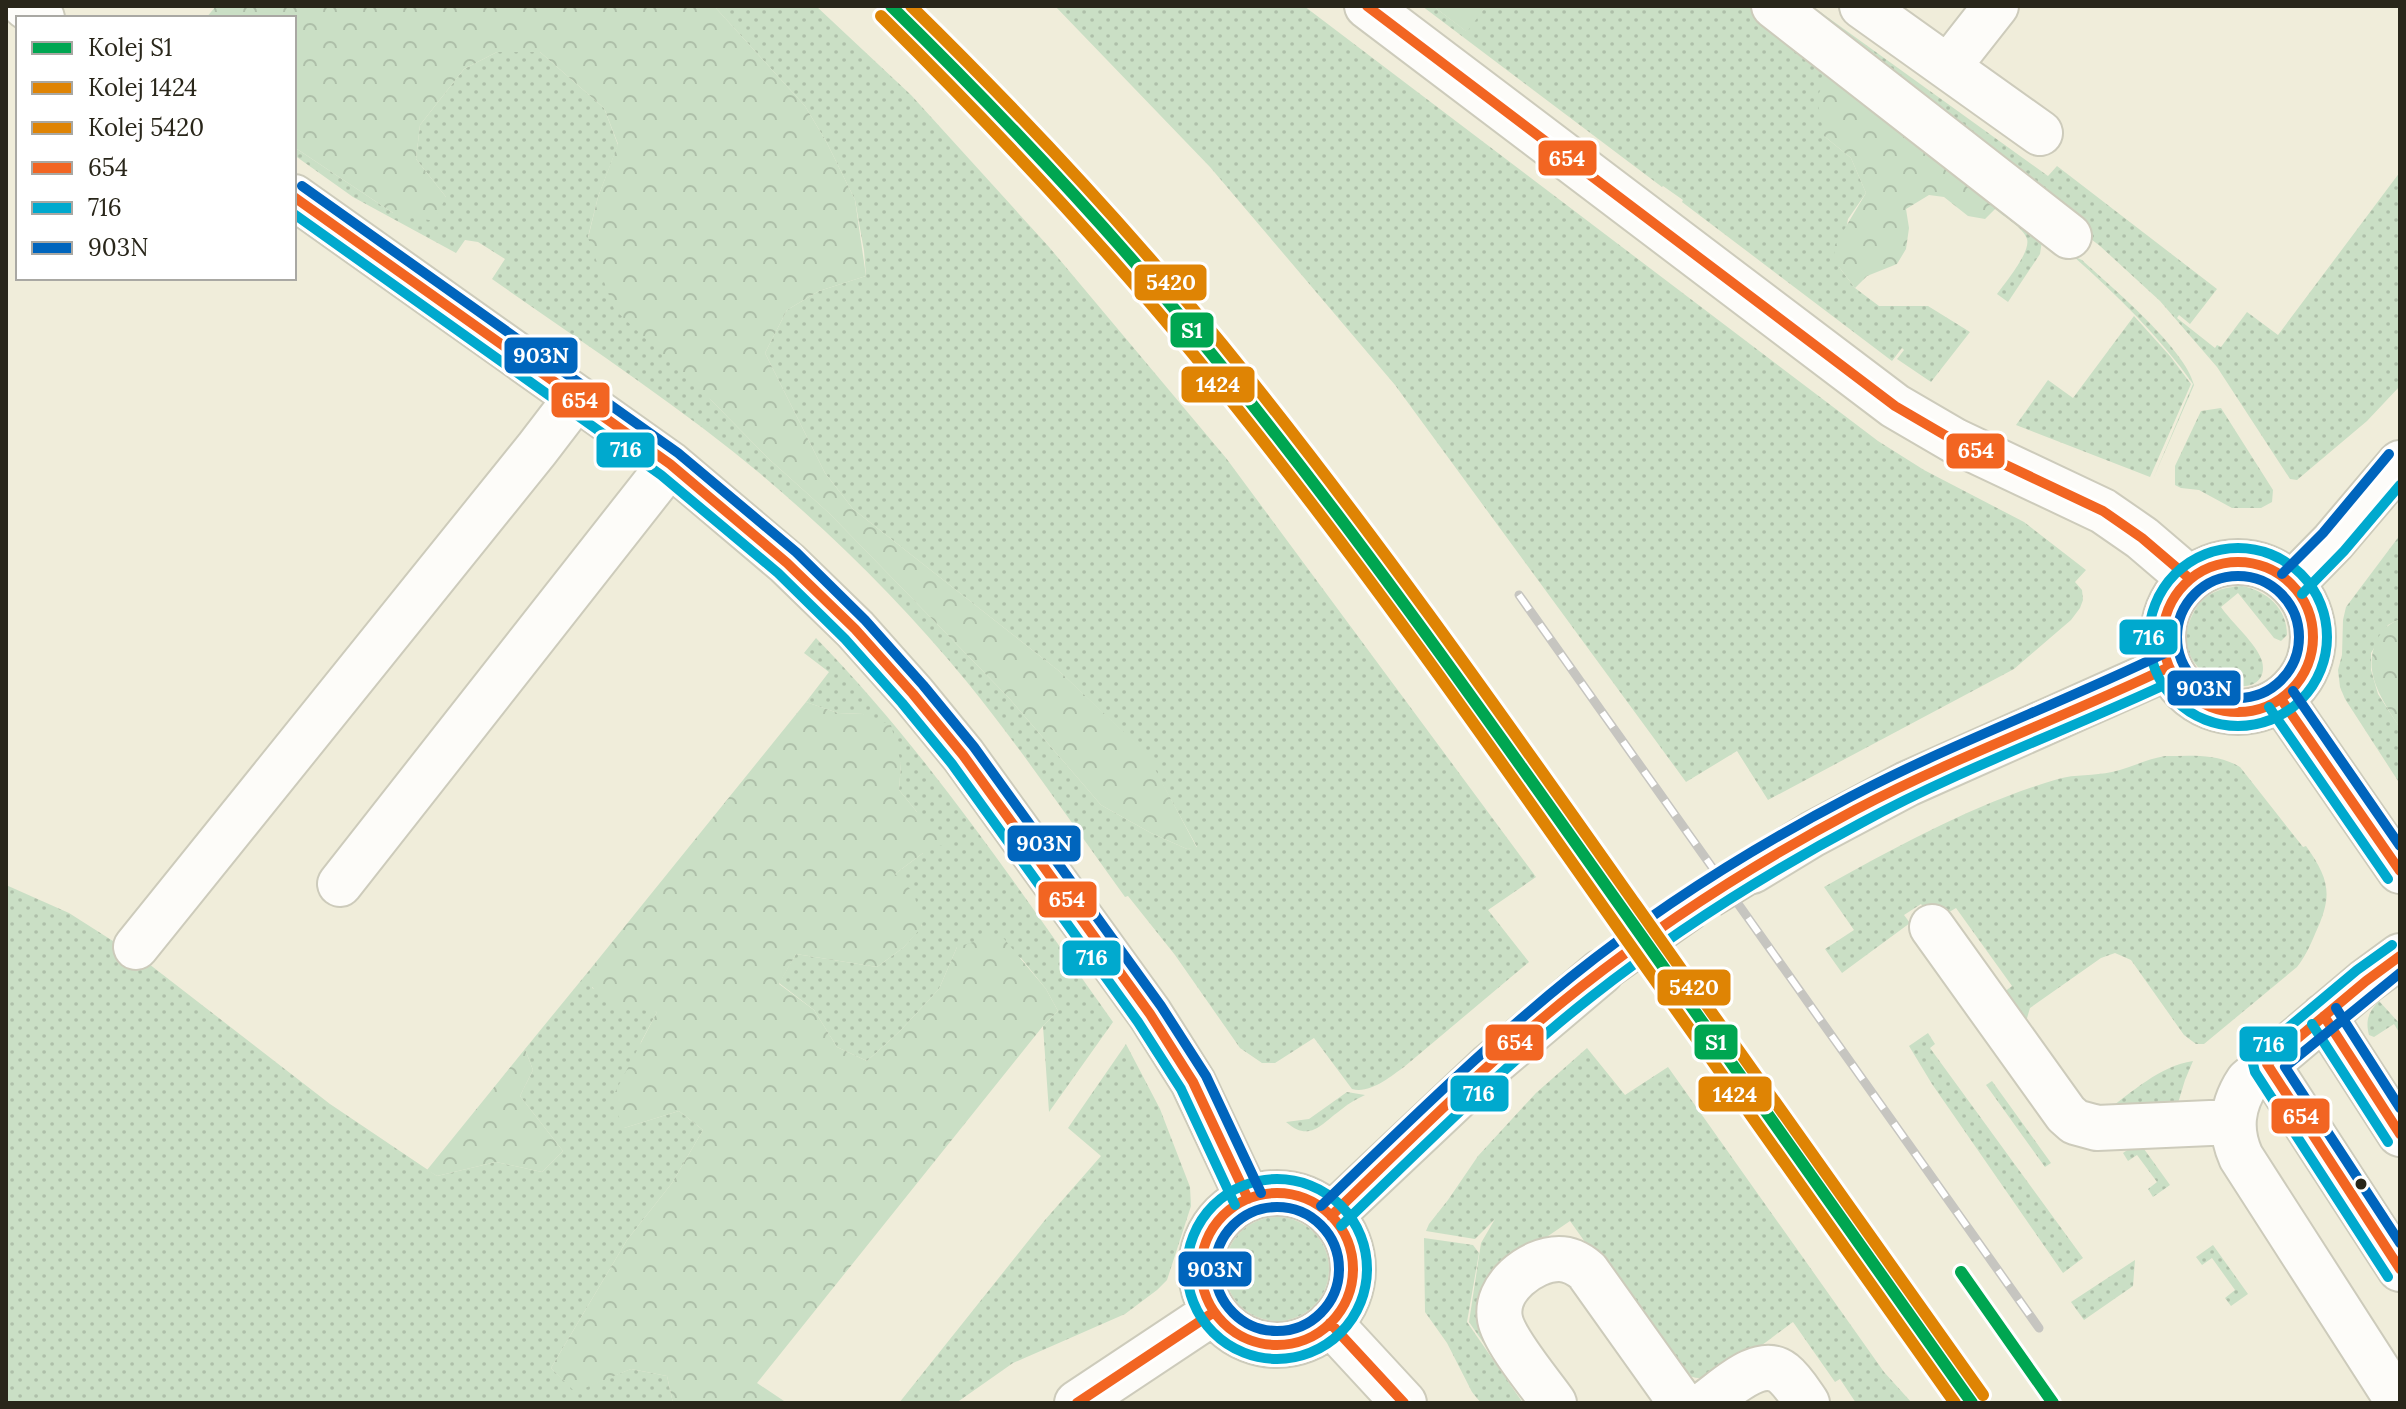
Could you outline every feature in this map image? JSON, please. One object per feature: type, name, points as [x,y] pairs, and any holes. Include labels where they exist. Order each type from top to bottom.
[{"type":"street","points":[[1367,6],[1895,406],[1955,441],[2103,511],[2142,538],[2190,579]]},
{"type":"street","points":[[1774,6],[2069,236]]},
{"type":"street","points":[[1862,6],[2040,133]]},
{"type":"street","points":[[1948,67],[1996,6]]},
{"type":"street","points":[[296,198],[670,464],[810,584],[883,660],[947,735],[1007,815],[1167,1040],[1193,1082],[1248,1199]]},
{"type":"street","points":[[136,947],[576,398]]},
{"type":"street","points":[[2292,584],[2333,542],[2400,463]]},
{"type":"street","points":[[340,884],[670,464]]},
{"type":"street","points":[[2237,561],[2272,569],[2292,584],[2309,610],[2314,641],[2306,672],[2297,685],[2281,699],[2257,710],[2225,712],[2195,699],[2183,689],[2169,667],[2163,638],[2166,614],[2177,593],[2190,579],[2214,565],[2237,561]]},
{"type":"street","points":[[1752,871],[1813,834],[1907,784],[2169,667]]},
{"type":"street","points":[[2281,699],[2400,871]]},
{"type":"street","points":[[1932,927],[2066,1114],[2075,1122],[2097,1128],[2233,1122]]},
{"type":"street","points":[[2399,1403],[2241,1157],[2236,1147],[2233,1122],[2238,1099],[2248,1081],[2400,956]]},
{"type":"street","points":[[1331,1216],[1511,1046],[1601,972]]},
{"type":"street","points":[[2324,1016],[2400,1134]]},
{"type":"street","points":[[2267,1064],[2400,1269]]},
{"type":"street","points":[[1266,1194],[1294,1195],[1307,1199],[1331,1216],[1350,1250],[1353,1278],[1345,1304],[1330,1323],[1305,1340],[1279,1346],[1267,1345],[1234,1332],[1214,1312],[1202,1283],[1204,1248],[1221,1217],[1230,1209],[1266,1194]]},
{"type":"street","points":[[1554,1403],[1507,1335],[1499,1311],[1506,1290],[1520,1275],[1543,1261],[1558,1259],[1574,1262],[1587,1271],[1681,1403]]},
{"type":"street","points":[[1077,1403],[1214,1312]]},
{"type":"street","points":[[1330,1323],[1404,1403]]},
{"type":"street","points":[[1706,1403],[1753,1371],[1764,1368],[1775,1369],[1785,1375],[1807,1403]]},
{"type":"green space","points":[[216,6],[714,6],[805,106],[855,200],[866,276],[819,291],[787,310],[765,353],[825,473],[853,509],[1059,671],[1147,754],[1197,848],[1187,849],[1151,833],[1101,805],[1009,698],[829,513],[614,309],[588,238],[598,197],[618,144],[604,108],[540,52],[497,52],[464,69],[420,125],[416,159],[446,197],[434,221],[393,213],[296,148],[296,16],[208,16]]},
{"type":"green space","points":[[714,6],[816,6],[911,95],[1049,247],[1226,458],[1536,877],[1488,910],[1529,962],[1386,1080],[1366,1089],[1352,1089],[1314,1038],[1275,1063],[1262,1063],[1240,1048],[1175,955],[1128,896],[1125,897],[967,682],[909,615],[825,531],[767,479],[691,419],[492,279],[505,259],[478,242],[465,240],[456,253],[353,197],[296,156],[296,148],[393,213],[446,197],[416,159],[420,125],[464,69],[497,52],[540,52],[604,108],[618,145],[598,197],[588,237],[711,400],[770,460],[829,513],[1009,698],[1101,805],[1187,849],[1197,847],[1146,754],[1059,671],[853,509],[825,473],[765,353],[787,310],[819,291],[866,276],[855,200],[805,106]]},
{"type":"green space","points":[[1055,6],[1304,6],[1878,441],[1924,470],[2024,522],[2086,570],[2075,582],[2082,590],[2080,608],[2071,620],[2014,669],[1768,800],[1737,751],[1686,782],[1395,385],[1210,167]]},
{"type":"green space","points":[[1422,6],[1433,6],[1466,31],[1486,6],[1752,6],[1830,66],[1824,136],[1851,158],[1866,193],[1848,219],[1839,267],[1855,288],[1879,306],[1928,306],[1970,332],[1931,382],[1897,359],[1904,350],[1902,348],[1892,361],[1683,200]]},
{"type":"green space","points":[[1433,6],[1486,6],[1467,32]]},
{"type":"green space","points":[[1789,6],[1812,6],[2048,176],[2057,166],[2217,289],[2190,324],[2179,315],[2177,318],[2215,348],[2217,345],[2221,347],[2247,312],[2278,335],[2400,172],[2400,386],[2367,421],[2297,480],[2290,479],[2217,367],[2160,301],[2100,246]]},
{"type":"green space","points":[[1830,66],[1997,207],[1985,219],[1968,216],[1944,197],[1929,195],[1906,209],[1909,228],[1906,249],[1897,264],[1867,276],[1855,288],[1839,267],[1833,248],[1866,193],[1851,158],[1824,136],[1817,98]]},
{"type":"green space","points":[[2003,199],[2042,241],[2040,254],[2008,302],[1997,294],[2025,252],[2027,239],[2017,226],[1995,209]]},
{"type":"green space","points":[[2073,256],[2082,260],[2162,336],[2188,370],[2194,385],[2153,479],[2193,384],[2137,317]]},
{"type":"green space","points":[[2134,316],[2191,384],[2150,477],[2016,425],[2048,380],[2073,398]]},
{"type":"green space","points":[[2221,408],[2273,490],[2272,502],[2261,508],[2232,508],[2199,490],[2175,485],[2175,466],[2201,411]]},
{"type":"green space","points":[[2400,535],[2400,614],[2398,620],[2388,625],[2371,653],[2371,670],[2378,694],[2400,728],[2400,784],[2345,699],[2338,670],[2346,607]]},
{"type":"green space","points":[[2242,586],[2260,592],[2274,602],[2283,617],[2287,635],[2281,641],[2274,638],[2238,593],[2221,607],[2262,661],[2261,677],[2251,685],[2236,686],[2218,681],[2202,671],[2190,655],[2187,634],[2195,610],[2204,599],[2221,590]]},
{"type":"green space","points":[[2398,620],[2400,728],[2377,687],[2372,665],[2378,638]]},
{"type":"green space","points":[[816,638],[858,683],[935,776],[1113,1022],[1049,1112],[1043,1026],[1058,1011],[1046,989],[1021,958],[957,947],[939,989],[867,1061],[837,1047],[814,1010],[779,983],[796,954],[877,967],[904,947],[922,926],[895,874],[923,853],[917,812],[899,790],[901,763],[863,714],[838,713],[806,702],[829,672],[804,653]]},
{"type":"green space","points":[[806,702],[838,713],[863,714],[891,725],[901,763],[899,790],[949,842],[923,853],[895,874],[914,893],[922,927],[904,947],[877,967],[796,954],[779,984],[814,1010],[837,1047],[867,1061],[939,989],[957,947],[1000,934],[1046,989],[1058,1011],[757,1383],[787,1403],[673,1403],[667,1376],[631,1369],[575,1392],[551,1368],[627,1240],[672,1183],[703,1130],[679,1111],[624,1128],[611,1100],[657,1012],[612,1006],[592,987],[592,967]]},
{"type":"green space","points":[[2165,756],[2213,757],[2240,767],[2303,847],[2306,846],[2320,869],[2326,888],[2321,921],[2297,967],[2204,1044],[2196,1044],[2184,1035],[2131,960],[2115,953],[2101,958],[2030,1008],[2025,1025],[1999,996],[2012,986],[1956,908],[1934,921],[1921,904],[1904,915],[1910,923],[1842,973],[1825,949],[1854,930],[1824,887],[1909,841],[1997,800],[2058,779],[2112,772]]},
{"type":"green space","points":[[6,885],[69,913],[149,964],[330,1104],[437,1176],[496,1162],[542,1172],[563,1151],[520,1096],[533,1070],[525,1049],[592,967],[592,988],[657,1012],[641,1042],[624,1128],[679,1111],[703,1130],[672,1183],[627,1240],[551,1368],[575,1391],[631,1369],[667,1376],[673,1403],[6,1403]]},
{"type":"green space","points":[[2379,1001],[2400,1024],[2400,1034],[2394,1024],[2374,1037],[2369,1035],[2369,1016]]},
{"type":"green space","points":[[1928,1033],[1935,1044],[1930,1048],[2083,1258],[2063,1273],[1909,1046]]},
{"type":"green space","points":[[1126,1044],[1160,1109],[1190,1187],[1191,1206],[1167,1280],[1125,1314],[1013,1363],[956,1403],[899,1403],[1045,1220],[1101,1156],[1068,1128]]},
{"type":"green space","points":[[1587,1048],[1625,1095],[1668,1067],[1884,1372],[1912,1403],[1856,1403],[1840,1379],[1835,1382],[1793,1322],[1722,1371],[1701,1378],[1686,1374],[1673,1365],[1570,1221],[1503,1267],[1535,1403],[1525,1403],[1469,1322],[1481,1243],[1495,1219],[1475,1239],[1426,1231],[1478,1156],[1536,1093]]},
{"type":"green space","points":[[525,1049],[533,1070],[520,1096],[563,1151],[542,1172],[496,1162],[437,1176],[427,1170]]},
{"type":"green space","points":[[2193,1061],[2178,1103],[2105,1112],[2158,1074]]},
{"type":"green space","points":[[1992,1081],[2051,1163],[2045,1167],[1986,1085]]},
{"type":"green space","points":[[1347,1092],[1365,1095],[1315,1129],[1302,1131],[1286,1122],[1309,1119]]},
{"type":"green space","points":[[2139,1142],[2170,1185],[2153,1197],[2148,1189],[2157,1182],[2137,1155],[2128,1161],[2123,1153]]},
{"type":"green space","points":[[1277,1217],[1297,1221],[1320,1240],[1329,1269],[1325,1289],[1306,1312],[1277,1321],[1257,1317],[1234,1298],[1225,1269],[1229,1249],[1248,1226]]},
{"type":"green space","points":[[1424,1238],[1473,1245],[1479,1253],[1467,1322],[1523,1403],[1481,1403],[1472,1392],[1447,1343],[1425,1312]]},
{"type":"green space","points":[[2213,1245],[2248,1294],[2231,1306],[2225,1298],[2235,1290],[2212,1258],[2202,1265],[2196,1257]]},
{"type":"green space","points":[[2135,1260],[2133,1286],[2084,1320],[2071,1302]]},
{"type":"tunnel","points":[[1601,972],[1696,905],[1752,871]]},
{"type":"railway","points":[[1519,595],[2039,1328]]},
{"type":"rail line","name":"S1","points":[[891,6],[1095,218],[1266,421],[1479,707],[1972,1403]]},
{"type":"rail line","name":"5420","points":[[911,6],[1110,213],[1276,412],[1485,691],[1983,1395]]},
{"type":"rail line","name":"1424","points":[[881,16],[1004,141],[1122,271],[1198,360],[1309,500],[1468,716],[1955,1403]]},
{"type":"rail line","name":"S1","points":[[1961,1272],[2053,1403]]},
{"type":"transit line","name":"654","points":[[1367,6],[1895,406],[1955,441],[2103,511],[2142,538],[2190,579]]},
{"type":"transit line","name":"903N","points":[[302,186],[678,453],[796,552],[865,620],[974,747],[1161,1006],[1206,1076],[1261,1193]]},
{"type":"transit line","name":"654","points":[[296,198],[670,464],[787,563],[855,629],[963,755],[1150,1014],[1193,1082],[1248,1199]]},
{"type":"transit line","name":"716","points":[[296,215],[661,475],[778,573],[845,639],[952,764],[1138,1022],[1181,1089],[1235,1205]]},
{"type":"transit line","name":"903N","points":[[2282,574],[2323,533],[2389,454]]},
{"type":"transit line","name":"716","points":[[2302,594],[2344,551],[2400,485]]},
{"type":"transit line","name":"716","points":[[2238,548],[2272,554],[2301,574],[2321,603],[2327,637],[2321,671],[2301,700],[2272,720],[2238,726],[2204,720],[2175,700],[2155,671],[2149,637],[2155,603],[2175,574],[2204,554],[2238,548]]},
{"type":"transit line","name":"654","points":[[2238,562],[2267,567],[2291,584],[2308,608],[2313,637],[2308,666],[2291,690],[2267,707],[2238,712],[2209,707],[2185,690],[2168,666],[2163,637],[2168,608],[2185,584],[2209,567],[2238,562]]},
{"type":"transit line","name":"903N","points":[[2238,576],[2261,580],[2281,594],[2295,614],[2299,637],[2295,660],[2281,680],[2261,694],[2238,698],[2215,694],[2195,680],[2181,660],[2177,637],[2181,614],[2195,594],[2215,580],[2238,576]]},
{"type":"transit line","name":"903N","points":[[1321,1206],[1443,1089],[1538,1004],[1637,927],[1706,880],[1777,837],[1888,778],[2163,654]]},
{"type":"transit line","name":"654","points":[[1331,1216],[1516,1041],[1613,962],[1714,892],[1894,790],[2169,667]]},
{"type":"transit line","name":"716","points":[[1341,1226],[1526,1051],[1623,973],[1722,904],[1899,803],[2175,680]]},
{"type":"transit line","name":"903N","points":[[2293,691],[2400,846]]},
{"type":"transit line","name":"654","points":[[2281,699],[2400,871]]},
{"type":"transit line","name":"716","points":[[2269,707],[2388,879]]},
{"type":"transit line","name":"716","points":[[2388,1277],[2255,1072],[2253,1064],[2258,1053],[2357,970],[2392,945]]},
{"type":"transit line","name":"654","points":[[2267,1064],[2400,956]]},
{"type":"transit line","name":"903N","points":[[2400,973],[2285,1067],[2400,1243]]},
{"type":"transit line","name":"903N","points":[[2336,1008],[2400,1108]]},
{"type":"transit line","name":"654","points":[[2324,1016],[2400,1134]]},
{"type":"transit line","name":"716","points":[[2312,1024],[2388,1142]]},
{"type":"transit line","name":"654","points":[[2267,1064],[2400,1269]]},
{"type":"transit line","name":"716","points":[[1277,1179],[1311,1186],[1327,1194],[1340,1206],[1352,1219],[1360,1235],[1367,1269],[1360,1303],[1352,1319],[1340,1332],[1327,1344],[1311,1352],[1277,1359],[1243,1352],[1227,1344],[1214,1332],[1202,1319],[1194,1303],[1187,1269],[1194,1235],[1202,1219],[1214,1206],[1227,1194],[1243,1186],[1277,1179]]},
{"type":"transit line","name":"654","points":[[1277,1193],[1306,1199],[1331,1215],[1347,1240],[1353,1269],[1347,1298],[1331,1323],[1306,1339],[1277,1345],[1248,1339],[1223,1323],[1207,1298],[1201,1269],[1207,1240],[1223,1215],[1248,1199],[1277,1193]]},
{"type":"transit line","name":"903N","points":[[1277,1207],[1301,1212],[1321,1225],[1334,1245],[1339,1269],[1334,1293],[1321,1313],[1301,1326],[1277,1331],[1253,1326],[1233,1313],[1220,1293],[1215,1269],[1220,1245],[1233,1225],[1253,1212],[1277,1207]]},
{"type":"transit line","name":"654","points":[[1077,1403],[1214,1312]]},
{"type":"transit line","name":"654","points":[[1330,1323],[1404,1403]]}]
